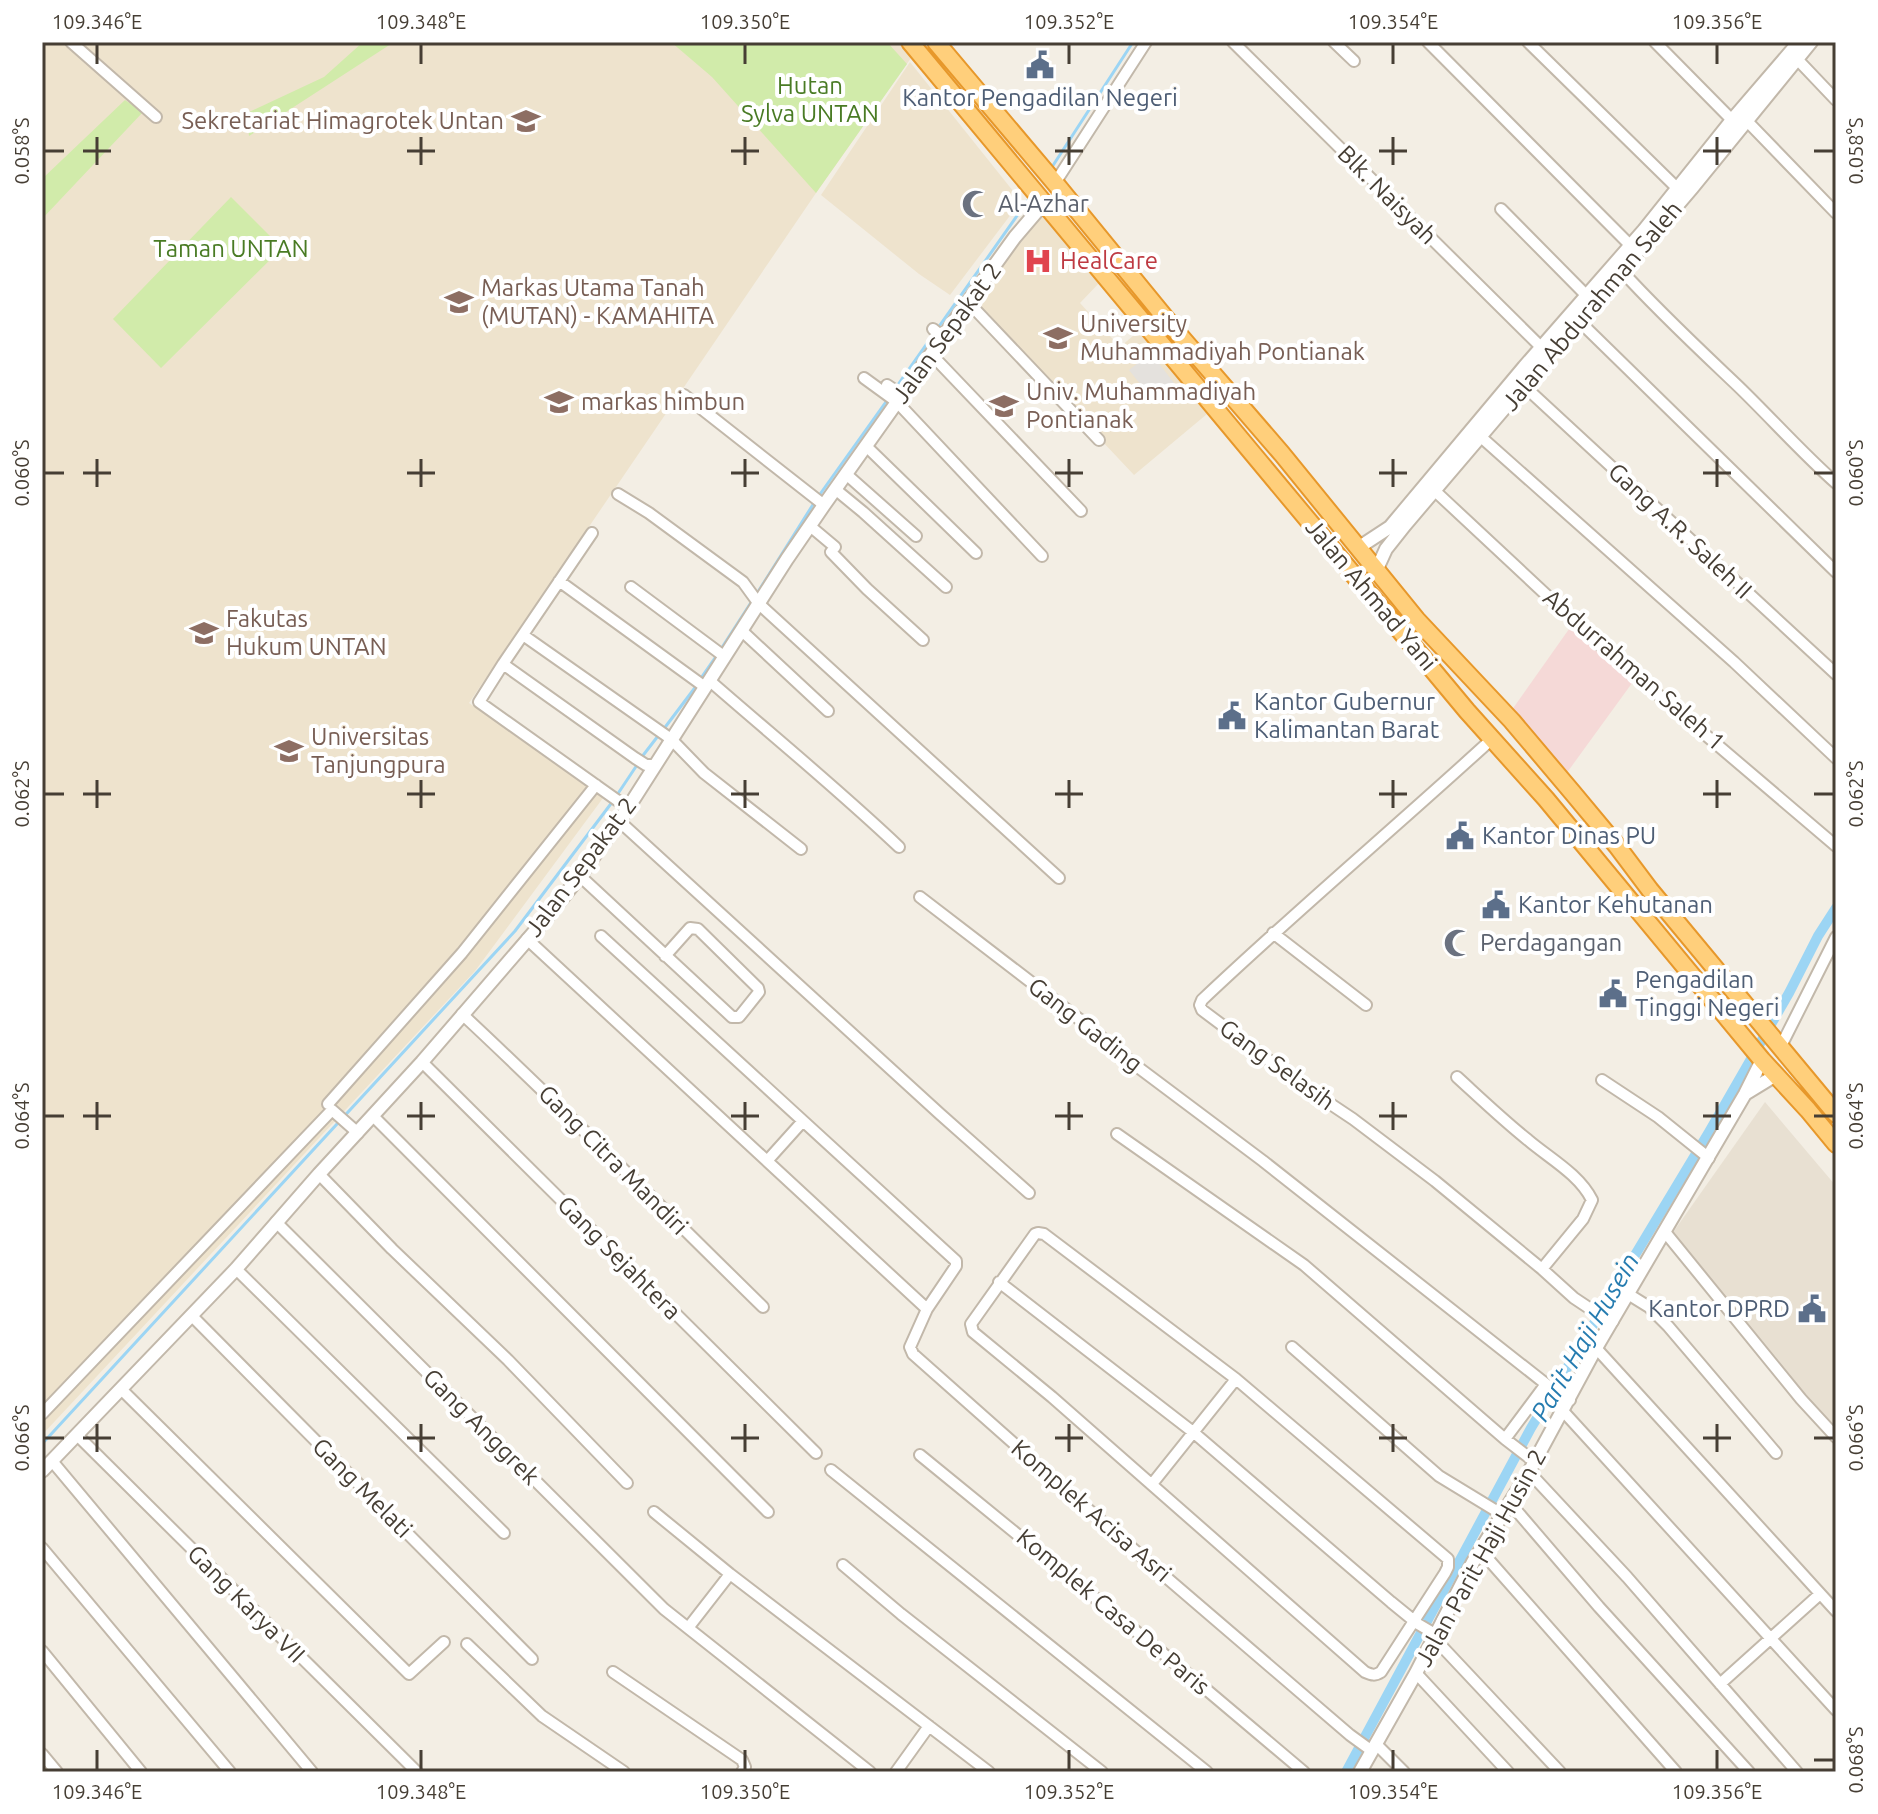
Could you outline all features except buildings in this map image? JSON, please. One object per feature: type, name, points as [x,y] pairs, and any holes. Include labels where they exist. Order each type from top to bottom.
[{"type":"highway","name":"Jalan Ahmad Yani","points":[[910,42],[1467,711],[1546,799],[1836,1144]]},
{"type":"highway","name":"Jalan Ahmad Yani","points":[[936,42],[1417,620],[1512,721],[1836,1114]]},
{"type":"highway","points":[[1093,262],[1109,249]]},
{"type":"highway","points":[[1546,799],[1564,784]]},
{"type":"street","points":[[71,42],[156,117]]},
{"type":"street","points":[[1050,177],[1146,42]]},
{"type":"street","name":"Blk. Naisyah","points":[[1233,42],[1541,347]]},
{"type":"street","points":[[1334,42],[1354,61]]},
{"type":"street","points":[[1428,42],[1630,245]]},
{"type":"street","points":[[1528,42],[1677,188]]},
{"type":"street","points":[[1655,42],[1836,213]]},
{"type":"street","name":"Jalan Abdurahman Saleh","points":[[1376,571],[1386,549],[1541,347],[1630,245],[1647,233],[1692,188],[1799,42]]},
{"type":"street","name":"Jalan Abdurahman Saleh","points":[[1358,548],[1390,527],[1427,495],[1481,437],[1621,270],[1677,188],[1811,42]]},
{"type":"street","points":[[1797,59],[1836,100]]},
{"type":"street","name":"Jalan Sepakat 2","points":[[42,1471],[236,1269],[319,1174],[353,1128],[373,1116],[422,1062],[580,876],[618,820],[620,802],[650,765],[720,653],[742,631],[753,596],[810,526],[866,446],[892,393],[931,354],[939,334],[968,302],[1042,201]]},
{"type":"street","points":[[1501,209],[1586,295]]},
{"type":"street","points":[[1621,270],[1836,483]]},
{"type":"street","points":[[968,302],[1099,440]]},
{"type":"street","points":[[1578,320],[1836,572]]},
{"type":"street","points":[[931,354],[1081,511]]},
{"type":"street","points":[[864,378],[892,393],[1042,556]]},
{"type":"street","name":"Gang A.R. Saleh II","points":[[1524,386],[1836,674]]},
{"type":"street","points":[[684,395],[823,504]]},
{"type":"street","points":[[1481,437],[1734,662],[1836,758]]},
{"type":"street","points":[[866,446],[976,553]]},
{"type":"street","points":[[846,474],[916,536]]},
{"type":"street","points":[[835,489],[946,587]]},
{"type":"street","points":[[618,494],[743,582],[753,596],[1059,878]]},
{"type":"street","name":"Abdurrahman Saleh 1","points":[[1427,495],[1836,846]]},
{"type":"street","points":[[810,526],[835,547],[831,552],[858,580],[923,640]]},
{"type":"street","points":[[592,533],[479,702],[620,802]]},
{"type":"street","points":[[559,581],[702,682],[852,803],[899,847]]},
{"type":"street","points":[[631,587],[720,653]]},
{"type":"street","points":[[742,631],[828,711]]},
{"type":"street","points":[[523,635],[668,737],[704,773],[801,849]]},
{"type":"street","points":[[503,664],[635,758],[650,765]]},
{"type":"street","name":"Gang Selasih","points":[[1493,738],[1273,933],[1200,1005],[1202,1010],[1302,1085],[1435,1181],[1574,1298],[1609,1319]]},
{"type":"street","points":[[328,1104],[462,953],[596,785]]},
{"type":"street","points":[[618,820],[1029,1193]]},
{"type":"street","points":[[580,876],[665,956],[732,1017],[739,1017],[759,992],[698,929],[690,928],[665,956]]},
{"type":"street","name":"Gang Gading","points":[[920,897],[1548,1386],[1836,1710]]},
{"type":"street","points":[[1273,933],[1366,1005]]},
{"type":"street","points":[[601,936],[803,1121],[767,1161]]},
{"type":"street","points":[[1772,1035],[1806,993],[1836,938]]},
{"type":"street","points":[[527,939],[927,1309]]},
{"type":"street","name":"Gang Citra Mandiri","points":[[462,1014],[535,1081],[763,1307]]},
{"type":"street","name":"Jalan Parit Haji Husin 2","points":[[1360,1772],[1416,1673],[1433,1634],[1481,1551],[1527,1460],[1565,1402],[1609,1319],[1628,1294],[1745,1094],[1757,1053]]},
{"type":"street","name":"Gang Sejahtera","points":[[422,1062],[816,1453]]},
{"type":"street","points":[[1745,1094],[1776,1075]]},
{"type":"street","points":[[1457,1077],[1576,1179],[1592,1200],[1583,1219],[1542,1269]]},
{"type":"street","points":[[1602,1080],[1658,1117],[1708,1158]]},
{"type":"street","points":[[42,1414],[332,1110],[353,1128]]},
{"type":"street","points":[[373,1116],[768,1512]]},
{"type":"street","name":"Komplek Acisa Asri","points":[[803,1121],[956,1261],[956,1266],[927,1309],[910,1347],[913,1354],[1125,1542],[1350,1735],[1372,1748]]},
{"type":"street","points":[[1117,1134],[1304,1265],[1505,1439],[1527,1460],[1797,1772]]},
{"type":"street","points":[[319,1174],[508,1360],[627,1483]]},
{"type":"street","name":"Gang Anggrek","points":[[276,1222],[664,1609],[870,1772]]},
{"type":"street","points":[[1665,1232],[1801,1399],[1836,1437]]},
{"type":"street","points":[[1035,1234],[1044,1234],[1236,1379],[1448,1559],[1445,1573],[1416,1622],[1377,1675],[1371,1675],[973,1332],[971,1324],[1035,1234]]},
{"type":"street","points":[[236,1269],[504,1533]]},
{"type":"street","points":[[999,1282],[1193,1432],[1433,1634],[1560,1772]]},
{"type":"street","points":[[1628,1294],[1649,1307],[1668,1326],[1776,1453]]},
{"type":"street","name":"Gang Melati","points":[[192,1316],[532,1659]]},
{"type":"street","points":[[1292,1347],[1439,1476],[1481,1502],[1503,1510],[1599,1607],[1749,1772]]},
{"type":"street","points":[[1596,1348],[1836,1611]]},
{"type":"street","points":[[1152,1484],[1236,1379]]},
{"type":"street","points":[[1505,1439],[1548,1386]]},
{"type":"street","points":[[122,1390],[409,1674],[444,1642]]},
{"type":"street","name":"Gang Karya VII","points":[[77,1435],[417,1772]]},
{"type":"street","name":"Komplek Casa De Paris","points":[[920,1455],[1304,1772]]},
{"type":"street","points":[[52,1461],[312,1772]]},
{"type":"street","points":[[831,1470],[1207,1772]]},
{"type":"street","points":[[654,1512],[989,1772]]},
{"type":"street","points":[[42,1548],[230,1772]]},
{"type":"street","points":[[1481,1551],[1676,1772]]},
{"type":"street","points":[[843,1565],[1102,1772]]},
{"type":"street","points":[[688,1628],[730,1574]]},
{"type":"street","points":[[1720,1684],[1820,1594]]},
{"type":"street","points":[[467,1644],[542,1716],[624,1772]]},
{"type":"street","points":[[42,1651],[141,1772]]},
{"type":"street","points":[[613,1672],[729,1750],[742,1760],[743,1770]]},
{"type":"street","points":[[1416,1673],[1508,1772]]},
{"type":"street","points":[[896,1772],[929,1726]]},
{"type":"street","points":[[1372,1748],[1404,1772]]},
{"type":"street","points":[[42,1754],[57,1772]]},
{"type":"shaded area","name":"Universitas Tanjungpura","points":[[42,42],[936,42],[911,58],[469,703],[603,798],[475,971],[42,1435]]},
{"type":"shaded area","points":[[910,62],[1021,201],[950,295],[821,195]]},
{"type":"shaded area","name":"University Muhammadiyah Pontianak","points":[[1043,214],[1102,280],[1080,303],[1120,347],[1141,329],[1207,414],[1134,475],[973,304]]},
{"type":"shaded area","points":[[1151,353],[1174,383],[1153,400],[1129,370]]},
{"type":"shaded area","points":[[1574,622],[1635,679],[1566,774],[1509,714]]},
{"type":"shaded area","points":[[1765,1102],[1836,1186],[1836,1429],[1669,1238]]},
{"type":"green space","points":[[363,42],[394,42],[249,136],[247,113],[324,77]]},
{"type":"green space","name":"Hutan Sylva UNTAN","points":[[671,42],[887,42],[907,64],[816,193],[712,77]]},
{"type":"green space","points":[[125,100],[143,112],[42,219],[42,179]]},
{"type":"green space","name":"Taman UNTAN","points":[[231,197],[282,248],[161,368],[113,319]]},
{"type":"waterway","points":[[1052,167],[1133,42]]},
{"type":"waterway","points":[[897,386],[1031,196]]},
{"type":"waterway","points":[[818,497],[888,399]]},
{"type":"waterway","points":[[756,595],[814,503]]},
{"type":"waterway","points":[[721,649],[752,601]]},
{"type":"waterway","points":[[701,678],[717,655]]},
{"type":"waterway","points":[[663,730],[697,685]]},
{"type":"waterway","points":[[641,758],[658,736]]},
{"type":"waterway","points":[[617,795],[637,765]]},
{"type":"waterway","points":[[42,1444],[515,931],[613,801]]},
{"type":"waterway","name":"Parit Haji Husein","points":[[1346,1772],[1531,1428],[1709,1132],[1836,908]]},
{"type":"place","name":"Kantor Pengadilan Negeri","points":[[1040,65]]},
{"type":"place","name":"Sekretariat Himagrotek Untan","points":[[526,121]]},
{"type":"place","name":"Al-Azhar","points":[[976,204]]},
{"type":"place","name":"HealCare","points":[[1038,261]]},
{"type":"place","name":"Markas Utama Tanah (MUTAN) - KAMAHITA","points":[[459,302]]},
{"type":"place","name":"University Muhammadiyah Pontianak","points":[[1058,338]]},
{"type":"place","name":"markas himbun","points":[[559,402]]},
{"type":"place","name":"Univ. Muhammadiyah Pontianak","points":[[1004,406]]},
{"type":"place","name":"Fakutas Hukum UNTAN","points":[[204,633]]},
{"type":"place","name":"Kantor Gubernur Kalimantan Barat","points":[[1232,716]]},
{"type":"place","name":"Universitas Tanjungpura","points":[[289,751]]},
{"type":"place","name":"Kantor Dinas PU","points":[[1460,836]]},
{"type":"place","name":"Kantor Kehutanan","points":[[1496,905]]},
{"type":"place","name":"Perdagangan","points":[[1458,943]]},
{"type":"place","name":"Pengadilan Tinggi Negeri","points":[[1613,994]]},
{"type":"place","name":"Kantor DPRD","points":[[1812,1309]]}]
